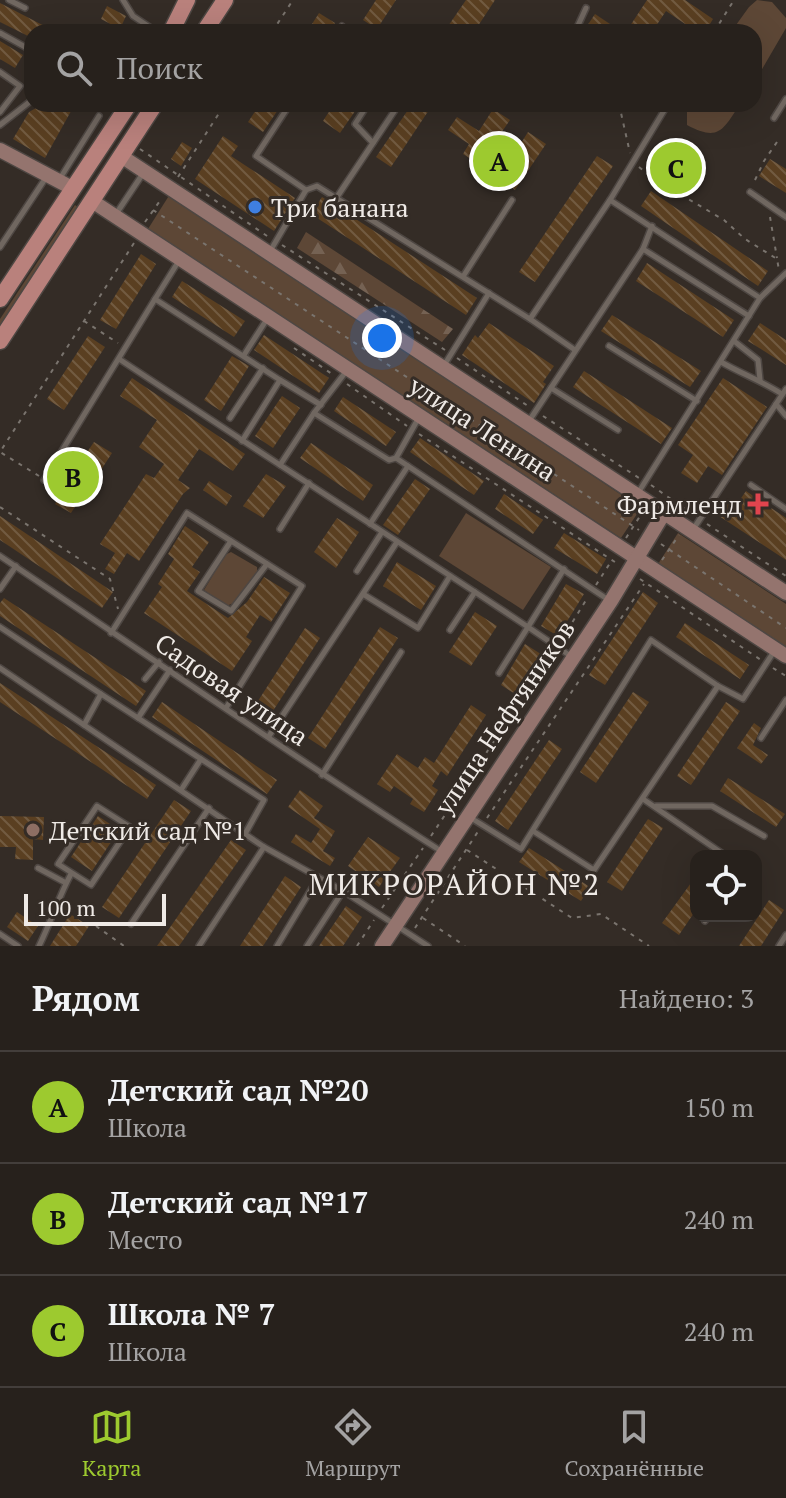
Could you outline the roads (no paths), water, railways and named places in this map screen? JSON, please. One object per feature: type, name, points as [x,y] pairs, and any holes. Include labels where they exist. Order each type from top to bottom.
[{"type":"main road","points":[[175,24],[187,0]]},
{"type":"main road","points":[[209,24],[225,0]]},
{"type":"main road","points":[[0,299],[60,181],[103,144],[124,112]]},
{"type":"main road","points":[[0,341],[150,112]]},
{"type":"main road","name":"улица Ленина","points":[[103,144],[786,593]]},
{"type":"main road","points":[[0,150],[60,181]]},
{"type":"main road","name":"улица Ленина","points":[[60,181],[269,317],[344,374],[420,415],[781,653]]},
{"type":"main road","name":"улица Нефтяников","points":[[382,946],[611,601],[664,513]]},
{"type":"lane","points":[[9,0],[25,8]]},
{"type":"lane","points":[[125,1],[133,16],[145,24]]},
{"type":"lane","points":[[579,24],[586,8]]},
{"type":"lane","points":[[0,33],[24,46]]},
{"type":"lane","points":[[0,72],[20,86],[0,112]]},
{"type":"lane","points":[[774,118],[786,99]]},
{"type":"lane","points":[[0,125],[24,106]]},
{"type":"lane","points":[[285,112],[256,156],[306,190]]},
{"type":"lane","points":[[363,112],[355,124],[373,143]]},
{"type":"lane","points":[[337,197],[394,112]]},
{"type":"lane","points":[[530,319],[610,200],[663,112]]},
{"type":"lane","points":[[0,247],[60,181],[99,116]]},
{"type":"lane","points":[[114,216],[144,172]]},
{"type":"lane","points":[[269,253],[306,190],[317,186],[464,275],[575,350]]},
{"type":"lane","points":[[750,192],[786,217]]},
{"type":"lane","points":[[464,275],[512,200]]},
{"type":"lane","points":[[610,200],[760,298]]},
{"type":"lane","points":[[527,423],[643,249],[652,226]]},
{"type":"lane","points":[[643,249],[749,316]]},
{"type":"lane","points":[[44,480],[180,259]]},
{"type":"lane","points":[[643,499],[697,401],[760,298],[783,274]]},
{"type":"lane","points":[[442,367],[489,293]]},
{"type":"lane","points":[[155,299],[321,405]]},
{"type":"lane","points":[[244,355],[269,317]]},
{"type":"lane","points":[[734,341],[758,360],[760,380]]},
{"type":"lane","points":[[609,346],[697,401]]},
{"type":"lane","points":[[119,359],[573,657]]},
{"type":"lane","points":[[688,529],[784,392],[721,362]]},
{"type":"lane","points":[[230,418],[263,368]]},
{"type":"lane","points":[[280,465],[344,374]]},
{"type":"lane","points":[[242,441],[280,380]]},
{"type":"lane","points":[[551,388],[618,430]]},
{"type":"lane","points":[[776,404],[786,416]]},
{"type":"lane","points":[[314,413],[389,460],[396,458],[420,415]]},
{"type":"lane","points":[[396,458],[611,601]]},
{"type":"lane","points":[[370,524],[408,466]]},
{"type":"lane","points":[[280,529],[309,483]]},
{"type":"lane","points":[[751,485],[786,509]]},
{"type":"lane","points":[[111,633],[187,513],[302,586],[226,708]]},
{"type":"lane","points":[[357,571],[382,532]]},
{"type":"lane","points":[[231,541],[198,591],[231,611],[267,564]]},
{"type":"lane","points":[[269,736],[397,542]]},
{"type":"lane","name":"Садовая улица","points":[[0,556],[269,736],[322,775],[444,853]]},
{"type":"lane","points":[[0,589],[16,566]]},
{"type":"lane","points":[[499,673],[564,569]]},
{"type":"lane","points":[[363,594],[418,628],[450,576]]},
{"type":"lane","points":[[450,630],[475,592]]},
{"type":"lane","points":[[0,627],[264,800],[245,834]]},
{"type":"lane","points":[[467,815],[521,849],[651,640],[718,686],[743,699],[767,664],[781,653]]},
{"type":"lane","points":[[322,775],[401,652]]},
{"type":"lane","points":[[145,679],[159,662]]},
{"type":"lane","points":[[0,668],[264,847],[343,891],[428,946]]},
{"type":"lane","points":[[138,718],[170,670]]},
{"type":"lane","points":[[533,831],[594,870],[718,686]]},
{"type":"lane","points":[[84,725],[101,694]]},
{"type":"lane","points":[[761,738],[786,700]]},
{"type":"lane","points":[[181,790],[201,759]]},
{"type":"lane","points":[[643,799],[718,850]]},
{"type":"lane","points":[[97,806],[130,827],[91,885],[71,874],[58,864],[97,806]]},
{"type":"lane","points":[[656,806],[712,806],[764,836]]},
{"type":"lane","points":[[131,924],[209,808]]},
{"type":"lane","points":[[199,946],[264,847]]},
{"type":"lane","points":[[38,868],[66,883]]},
{"type":"lane","points":[[39,946],[71,874]]},
{"type":"lane","points":[[277,946],[318,878]]},
{"type":"lane","points":[[307,946],[343,891]]},
{"type":"lane","points":[[0,934],[18,946]]},
{"type":"lane","points":[[779,946],[786,935]]},
{"type":"place","name":"Детский сад №20","points":[[499,161]]},
{"type":"place","name":"Школа № 7","points":[[676,168]]},
{"type":"place","name":"Три банана","points":[[255,207]]},
{"type":"place","name":"Детский сад №17","points":[[73,477]]},
{"type":"place","name":"Фармленд","points":[[758,504]]},
{"type":"place","name":"Детский сад №1","points":[[33,830]]},
{"type":"district","name":"МИКРОРАЙОН №2","points":[[455,884]]}]
